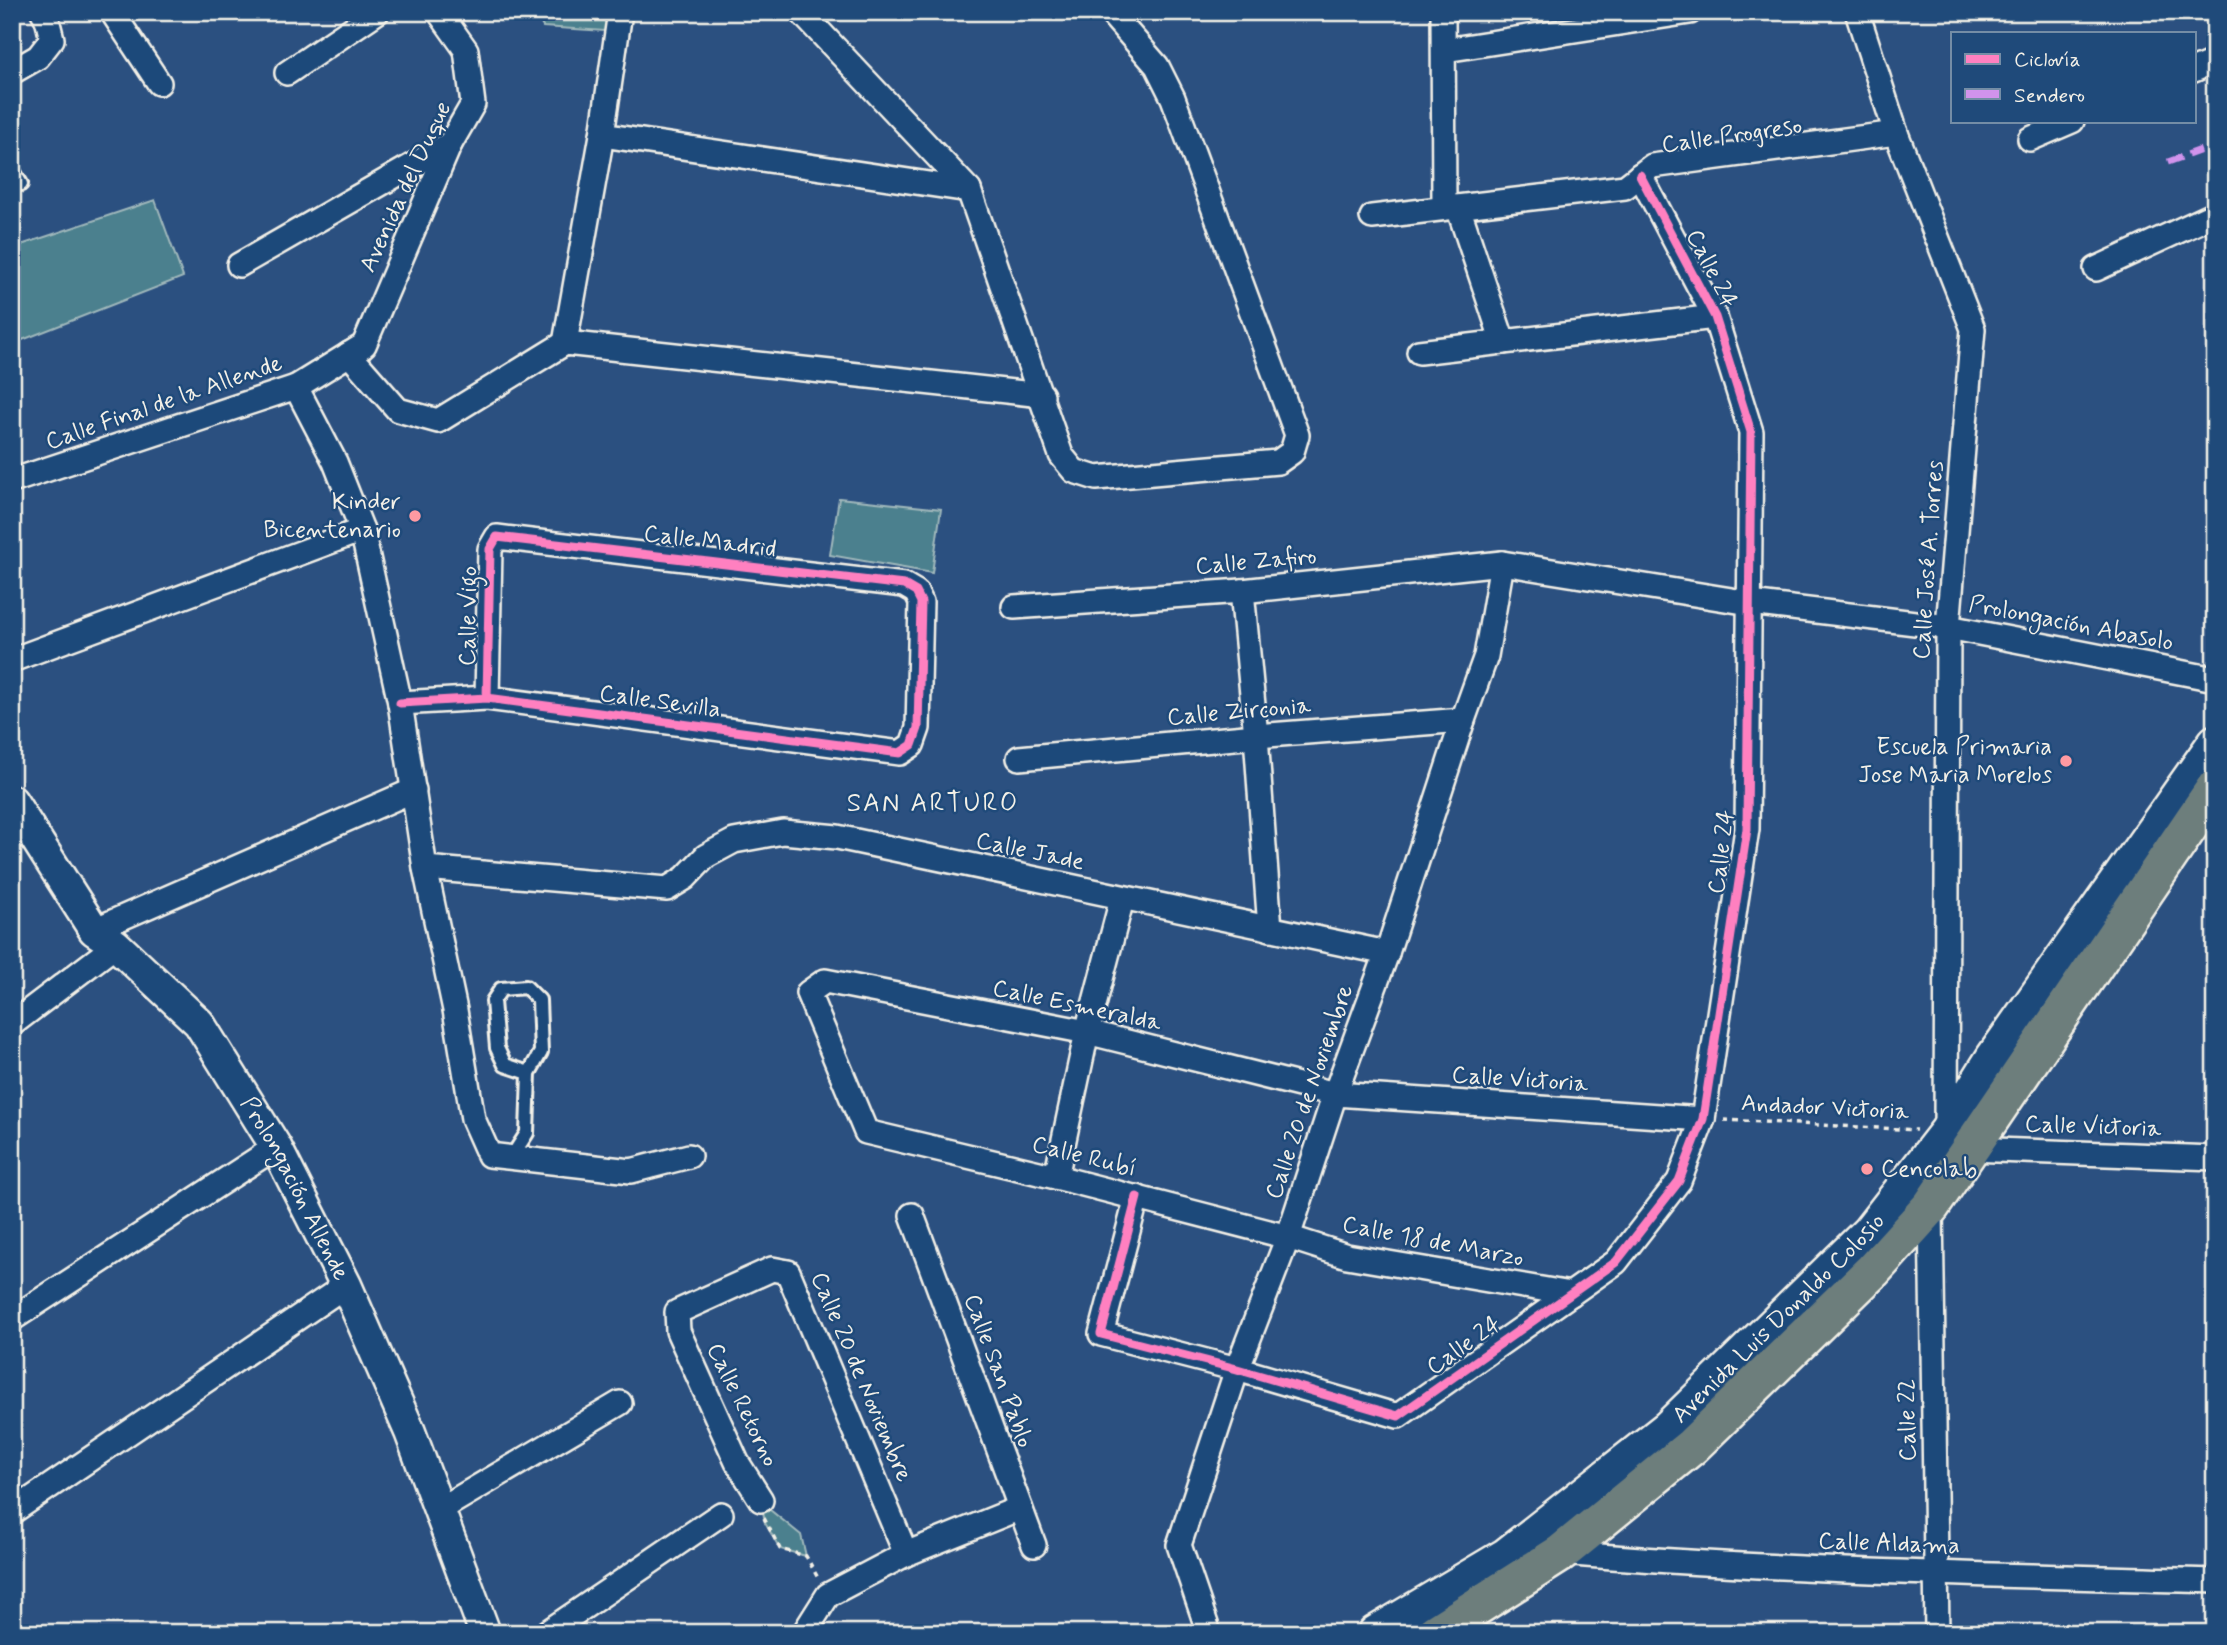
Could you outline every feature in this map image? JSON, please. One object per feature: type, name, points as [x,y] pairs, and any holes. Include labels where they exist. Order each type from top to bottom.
[{"type":"main road","name":"Avenida Luis Donaldo Colosio","points":[[1435,1633],[1561,1553],[1692,1446],[1873,1270],[1931,1206],[1993,1057],[2215,743]]},
{"type":"main road","name":"Avenida Luis Donaldo Colosio","points":[[1375,1633],[1506,1555],[1667,1429],[1869,1231],[1958,1140],[2215,788]]},
{"type":"street","points":[[12,72],[38,57],[52,39],[43,12]]},
{"type":"street","points":[[118,12],[114,15],[159,83]]},
{"type":"street","points":[[287,73],[377,12]]},
{"type":"street","name":"Avenida del Duque","points":[[356,350],[450,144],[472,104],[466,50],[439,12]]},
{"type":"street","points":[[565,343],[602,135],[620,12]]},
{"type":"street","points":[[801,12],[969,190],[1061,455],[1074,471],[1096,478],[1278,462],[1292,452],[1297,435],[1173,97],[1157,66],[1110,12]]},
{"type":"street","points":[[1443,12],[1451,207],[1503,342]]},
{"type":"street","points":[[1444,50],[1690,12]]},
{"type":"street","name":"Calle José A. Torres","points":[[1857,12],[1896,133],[1973,329],[1948,627],[1958,1140]]},
{"type":"street","points":[[2196,69],[2215,61]]},
{"type":"street","points":[[2030,139],[2070,122]]},
{"type":"street","name":"Calle Progreso","points":[[1371,216],[1625,187],[1652,166],[1896,133]]},
{"type":"street","points":[[602,135],[969,190]]},
{"type":"street","points":[[239,265],[450,144]]},
{"type":"street","name":"Calle 24","points":[[1237,1369],[1398,1416],[1616,1262],[1679,1181],[1703,1119],[1747,829],[1751,432],[1715,317],[1640,175]]},
{"type":"street","points":[[2096,269],[2215,214]]},
{"type":"street","points":[[1419,352],[1715,317]]},
{"type":"street","points":[[356,350],[398,411],[438,421],[565,343],[1042,395]]},
{"type":"street","name":"Calle Final de la Allende","points":[[12,481],[296,387],[356,350]]},
{"type":"street","points":[[296,387],[335,461],[362,530],[400,703],[425,868],[455,1010],[473,1119],[489,1155],[631,1171],[689,1156]]},
{"type":"street","points":[[12,660],[362,530]]},
{"type":"street","name":"Calle Madrid","points":[[497,537],[904,585],[916,592],[920,602],[918,728],[912,744]]},
{"type":"street","name":"Calle Vigo","points":[[487,698],[490,549],[497,537]]},
{"type":"street","name":"Prolongación Abasolo","points":[[1502,563],[1750,603],[1948,627],[2215,678]]},
{"type":"street","name":"Calle Zafiro","points":[[1014,607],[1242,591],[1502,563]]},
{"type":"street","name":"Calle 20 de Noviembre","points":[[1209,1633],[1179,1545],[1237,1369],[1288,1237],[1335,1094],[1387,953],[1486,656],[1502,563]]},
{"type":"street","points":[[1242,591],[1270,929]]},
{"type":"street","name":"Calle Sevilla","points":[[400,703],[487,698],[900,753],[912,744]]},
{"type":"street","name":"Calle Zirconia","points":[[1019,758],[1463,720]]},
{"type":"street","points":[[12,1024],[105,937],[414,790]]},
{"type":"street","name":"Prolongación Allende","points":[[12,801],[105,937],[199,1023],[276,1147],[346,1285],[410,1432],[485,1633]]},
{"type":"street","name":"Calle Jade","points":[[425,868],[667,889],[685,878],[706,856],[734,841],[783,832],[837,837],[1387,953]]},
{"type":"street","points":[[1056,1177],[1087,1032],[1122,899]]},
{"type":"street","name":"Calle Esmeralda","points":[[866,1132],[808,993],[825,981],[1087,1032],[1335,1094]]},
{"type":"street","name":"Calle Victoria","points":[[1335,1094],[1703,1119]]},
{"type":"street","name":"Calle Rubí","points":[[866,1132],[1056,1177],[1288,1237]]},
{"type":"street","name":"Calle Victoria","points":[[1958,1140],[2215,1158]]},
{"type":"street","points":[[12,1319],[276,1147]]},
{"type":"street","points":[[1137,1198],[1101,1334],[1237,1369]]},
{"type":"street","name":"Calle 22","points":[[1931,1206],[1937,1633]]},
{"type":"street","name":"Calle San Pablo","points":[[912,1215],[1034,1545]]},
{"type":"street","name":"Calle 18 de Marzo","points":[[1288,1237],[1347,1256],[1571,1294]]},
{"type":"street","name":"Calle 20 de Noviembre","points":[[678,1331],[677,1312],[772,1269],[788,1272],[906,1554]]},
{"type":"street","points":[[12,1512],[346,1285]]},
{"type":"street","name":"Calle Retorno","points":[[678,1331],[737,1462],[761,1500]]},
{"type":"street","points":[[439,1510],[620,1403]]},
{"type":"street","points":[[804,1633],[828,1595],[906,1554],[1020,1508]]},
{"type":"street","points":[[547,1633],[721,1514]]},
{"type":"street","name":"Calle Aldama","points":[[1561,1553],[1630,1559],[1936,1573],[2215,1581]]},
{"type":"lane","points":[[12,169],[21,184]]},
{"type":"lane","points":[[511,1158],[527,1133],[529,1073],[541,1052],[539,1000],[526,987],[501,989],[493,1000],[497,1048],[505,1065],[529,1073]]},
{"type":"path","points":[[761,1500],[765,1523],[780,1549],[806,1556],[828,1595]]},
{"type":"green space","points":[[534,12],[607,12],[605,31],[543,27]]},
{"type":"green space","points":[[155,200],[183,277],[12,344],[12,248]]},
{"type":"green space","points":[[839,498],[941,509],[932,573],[830,555]]},
{"type":"green space","points":[[761,1500],[801,1535],[806,1556],[780,1549],[765,1523]]},
{"type":"marked path","points":[[2168,162],[2215,145]]},
{"type":"cycle path","points":[[1137,1197],[1101,1334],[1237,1369],[1398,1416],[1616,1262],[1679,1181],[1703,1119],[1747,829],[1751,432],[1715,317],[1640,175]]},
{"type":"cycle path","points":[[400,703],[487,698],[900,753],[912,745],[918,728],[921,602],[916,592],[904,585],[497,537],[490,549],[487,698]]},
{"type":"place","name":"Kinder Bicentenario","points":[[415,516]]},
{"type":"place","name":"Escuela Primaria Jose Maria Morelos","points":[[2066,761]]},
{"type":"place","name":"Cencolab","points":[[1867,1169]]},
{"type":"district","name":"SAN ARTURO","points":[[933,804]]}]
